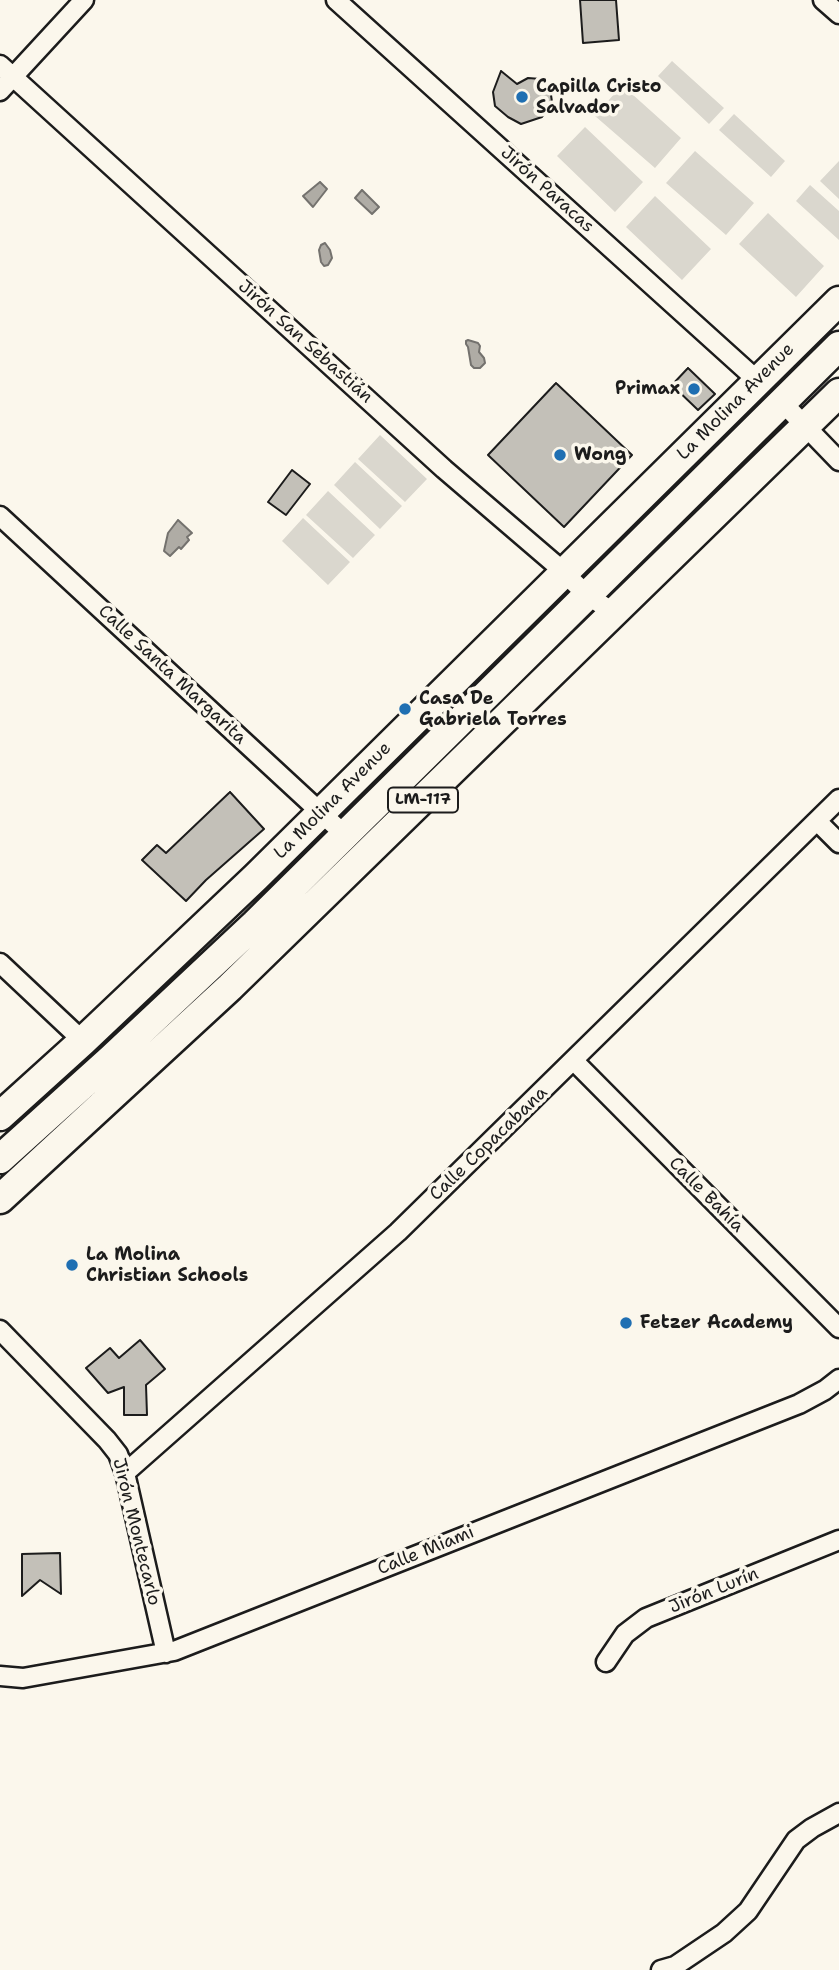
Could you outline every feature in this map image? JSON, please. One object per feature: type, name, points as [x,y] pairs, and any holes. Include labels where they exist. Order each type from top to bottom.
[{"type":"main road","name":"La Molina Avenue","points":[[0,1116],[83,1041],[322,813],[839,301]]},
{"type":"main road","name":"La Molina Avenue","points":[[0,1159],[255,924],[839,346]]},
{"type":"main road","points":[[758,381],[839,346]]},
{"type":"main road","name":"LM-117","points":[[0,1199],[230,987],[839,393]]},
{"type":"main road","points":[[681,500],[696,441]]},
{"type":"street","points":[[0,90],[6,71],[84,0]]},
{"type":"street","name":"Jirón Paracas","points":[[336,0],[758,381]]},
{"type":"street","points":[[823,0],[839,15]]},
{"type":"street","name":"Jirón San Sebastián","points":[[6,71],[444,469],[586,594],[614,613]]},
{"type":"street","points":[[782,402],[839,461]]},
{"type":"street","name":"Calle Santa Margarita","points":[[0,516],[344,834]]},
{"type":"street","name":"Calle Copacabana","points":[[125,1473],[397,1232],[839,799]]},
{"type":"street","points":[[817,821],[839,844]]},
{"type":"street","points":[[0,963],[83,1041]]},
{"type":"street","name":"Calle Bahía","points":[[574,1061],[839,1328]]},
{"type":"street","name":"Jirón Montecarlo","points":[[0,1330],[113,1447],[122,1464],[166,1653]]},
{"type":"street","name":"Calle Miami","points":[[0,1676],[23,1678],[166,1653],[274,1613],[799,1404],[839,1379]]},
{"type":"street","name":"Jirón Lurín","points":[[606,1662],[625,1634],[646,1618],[839,1540]]},
{"type":"street","points":[[661,1970],[675,1966],[724,1933],[748,1911],[796,1840],[839,1813]]},
{"type":"shaded area","points":[[672,61],[724,108],[709,124],[658,76]]},
{"type":"shaded area","points":[[622,85],[681,138],[655,168],[595,116]]},
{"type":"shaded area","points":[[734,114],[785,161],[771,177],[719,130]]},
{"type":"shaded area","points":[[585,127],[643,182],[615,212],[557,156]]},
{"type":"shaded area","points":[[695,151],[754,203],[726,235],[666,183]]},
{"type":"shaded area","points":[[839,161],[839,199],[820,181]]},
{"type":"shaded area","points":[[320,182],[327,189],[313,207],[303,196]]},
{"type":"shaded area","points":[[810,185],[839,211],[839,240],[796,201]]},
{"type":"shaded area","points":[[362,190],[379,207],[372,214],[355,198]]},
{"type":"shaded area","points":[[655,196],[711,249],[682,280],[626,227]]},
{"type":"shaded area","points":[[768,213],[824,266],[796,297],[739,244]]},
{"type":"shaded area","points":[[325,243],[332,258],[328,265],[324,266],[319,250]]},
{"type":"shaded area","points":[[468,340],[480,346],[479,352],[485,363],[480,368],[471,365],[466,344]]},
{"type":"shaded area","points":[[380,435],[427,479],[405,502],[358,459]]},
{"type":"shaded area","points":[[355,462],[402,506],[380,529],[334,485]]},
{"type":"shaded area","points":[[328,491],[375,535],[353,558],[306,515]]},
{"type":"shaded area","points":[[303,518],[350,562],[328,585],[282,541]]},
{"type":"shaded area","points":[[178,520],[192,533],[181,549],[179,547],[170,556],[164,551],[168,533]]},
{"type":"building","points":[[580,0],[616,0],[619,40],[583,43]]},
{"type":"building","name":"Capilla Cristo Salvador","points":[[501,71],[517,84],[528,78],[541,79],[550,88],[552,102],[542,117],[521,124],[495,106],[493,92]]},
{"type":"building","name":"Primax","points":[[688,368],[715,394],[698,410],[672,385]]},
{"type":"building","name":"Wong","points":[[556,383],[632,455],[564,527],[488,455]]},
{"type":"building","points":[[292,470],[310,484],[286,515],[268,502]]},
{"type":"building","points":[[230,792],[264,829],[186,901],[142,860],[157,845],[166,853]]},
{"type":"building","points":[[140,1340],[165,1369],[146,1385],[147,1415],[124,1415],[124,1387],[108,1393],[86,1368],[110,1348],[119,1358]]},
{"type":"building","points":[[60,1553],[61,1594],[40,1580],[22,1596],[22,1554]]},
{"type":"place","name":"Capilla Cristo Salvador","points":[[522,97]]},
{"type":"place","name":"Primax","points":[[694,389]]},
{"type":"place","name":"Wong","points":[[560,455]]},
{"type":"place","name":"Casa De Gabriela Torres","points":[[405,709]]},
{"type":"place","name":"La Molina Christian Schools","points":[[72,1265]]},
{"type":"place","name":"Fetzer Academy","points":[[626,1323]]}]
